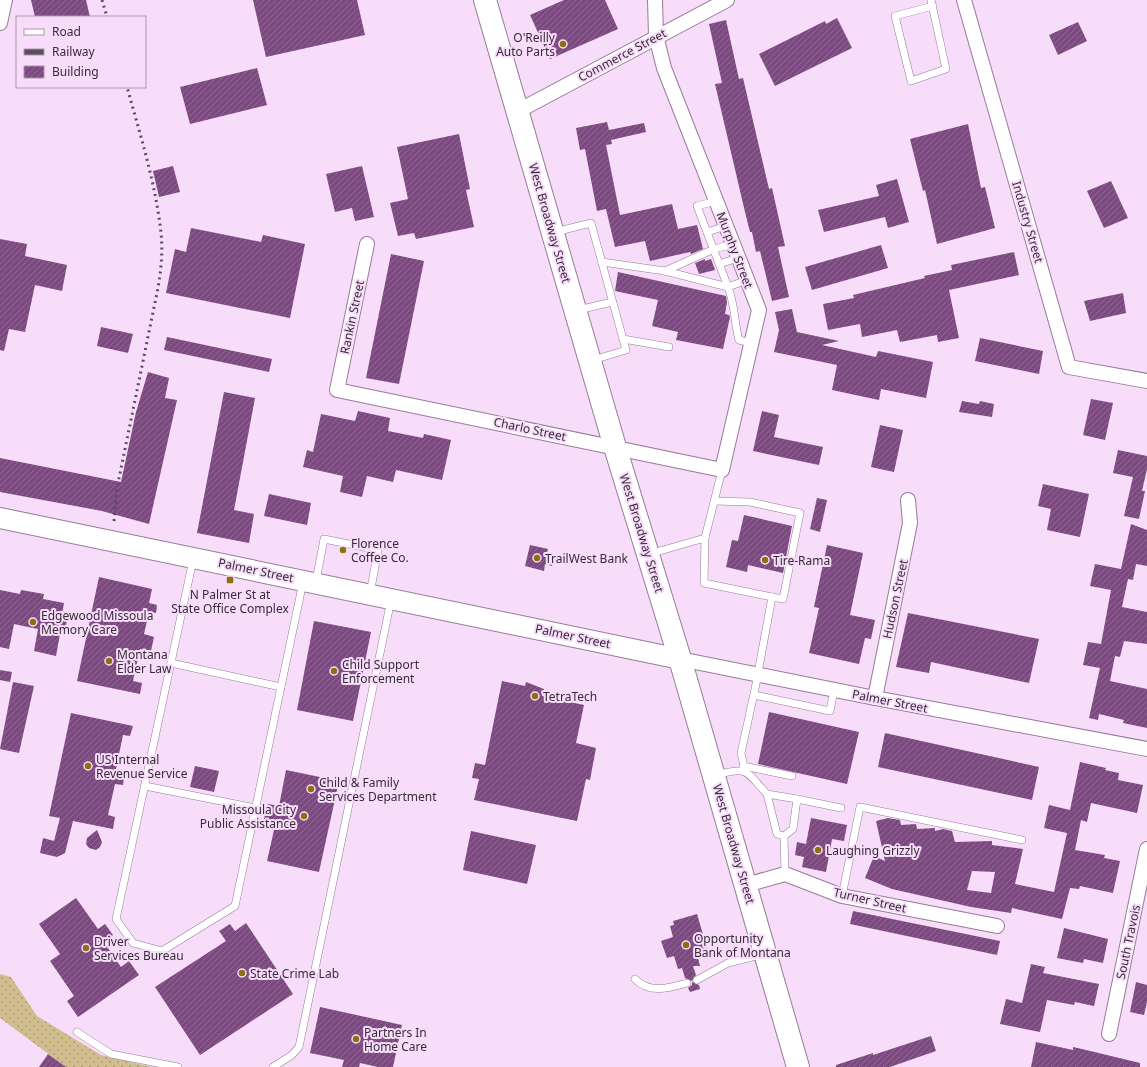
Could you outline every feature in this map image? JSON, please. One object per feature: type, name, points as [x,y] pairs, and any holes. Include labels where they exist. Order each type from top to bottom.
[{"type":"main road","name":"West Broadway Street","points":[[485,0],[615,447],[680,659],[798,1067]]},
{"type":"street","points":[[0,23],[5,0]]},
{"type":"street","name":"Murphy Street","points":[[655,0],[656,36],[664,68],[759,310],[722,470]]},
{"type":"street","name":"Commerce Street","points":[[518,111],[656,36],[727,0]]},
{"type":"street","name":"Industry Street","points":[[964,0],[1069,367],[1147,381]]},
{"type":"street","name":"Rankin Street","points":[[337,390],[367,244]]},
{"type":"street","name":"Charlo Street","points":[[337,390],[722,470]]},
{"type":"street","name":"Hudson Street","points":[[875,698],[910,523],[908,500]]},
{"type":"street","name":"Palmer Street","points":[[0,518],[680,659],[875,698],[1147,749]]},
{"type":"street","name":"South Travois","points":[[1109,1034],[1147,849]]},
{"type":"street","points":[[746,885],[785,874]]},
{"type":"street","name":"Turner Street","points":[[785,874],[842,896],[997,926]]},
{"type":"lane","points":[[932,3],[946,69],[911,81],[895,16],[932,3]]},
{"type":"lane","points":[[716,201],[697,206],[734,300],[735,324],[739,340],[751,343]]},
{"type":"lane","points":[[553,233],[591,223],[626,350],[590,361]]},
{"type":"lane","points":[[707,232],[726,226]]},
{"type":"lane","points":[[665,271],[714,249],[733,244]]},
{"type":"lane","points":[[719,264],[738,258]]},
{"type":"lane","points":[[602,262],[665,271],[728,287],[747,280]]},
{"type":"lane","points":[[576,311],[612,302]]},
{"type":"lane","points":[[623,339],[669,347]]},
{"type":"lane","points":[[714,501],[750,502],[800,513],[783,599],[704,583],[705,538],[714,501],[722,470]]},
{"type":"lane","points":[[648,555],[705,538]]},
{"type":"lane","points":[[193,558],[116,919],[133,944],[162,951],[235,906],[281,686],[309,582],[324,539],[378,550],[370,594]]},
{"type":"lane","points":[[772,597],[754,695],[741,753],[744,768],[767,794],[777,834],[784,836]]},
{"type":"lane","points":[[273,1067],[292,1055],[298,1046],[391,598]]},
{"type":"lane","points":[[171,663],[281,686]]},
{"type":"lane","points":[[754,695],[830,711],[834,690]]},
{"type":"lane","points":[[714,776],[744,768],[792,776]]},
{"type":"lane","points":[[145,786],[256,808]]},
{"type":"lane","points":[[767,794],[842,808]]},
{"type":"lane","points":[[784,836],[792,829],[798,799]]},
{"type":"lane","points":[[842,896],[860,807],[1022,840]]},
{"type":"lane","points":[[784,836],[785,874]]},
{"type":"lane","points":[[697,980],[728,964],[766,954]]},
{"type":"lane","points":[[635,979],[640,984],[662,990],[687,983]]},
{"type":"lane","points":[[77,1032],[111,1054],[178,1067]]},
{"type":"shaded area","points":[[0,974],[11,977],[37,1016],[101,1055],[152,1067],[66,1067],[0,1018]]},
{"type":"building","points":[[31,0],[86,0],[90,16],[35,16]]},
{"type":"building","points":[[253,0],[357,0],[365,35],[266,57]]},
{"type":"building","name":"O'Reilly Auto Parts","points":[[564,0],[605,0],[618,29],[550,59],[530,15]]},
{"type":"building","points":[[837,18],[852,48],[775,86],[759,54],[825,21],[826,24]]},
{"type":"building","points":[[726,20],[739,79],[743,78],[769,189],[772,188],[785,246],[778,247],[789,297],[772,301],[760,251],[756,252],[752,232],[750,232],[715,84],[722,83],[709,24]]},
{"type":"building","points":[[1078,22],[1087,41],[1058,55],[1049,35]]},
{"type":"building","points":[[257,68],[267,105],[190,124],[180,87]]},
{"type":"building","points":[[607,122],[609,130],[644,123],[646,132],[611,140],[612,144],[606,145],[620,215],[672,204],[678,229],[697,225],[703,249],[691,254],[690,252],[650,261],[645,241],[615,247],[606,209],[597,211],[585,149],[580,150],[576,128]]},
{"type":"building","points":[[968,124],[981,188],[985,187],[995,228],[937,244],[925,190],[923,191],[910,139]]},
{"type":"building","points":[[459,134],[470,189],[466,190],[474,227],[416,239],[414,233],[398,236],[390,203],[408,199],[397,147]]},
{"type":"building","points":[[173,166],[180,192],[159,197],[153,171]]},
{"type":"building","points":[[362,166],[374,217],[355,221],[352,208],[335,212],[326,174]]},
{"type":"building","points":[[897,179],[909,222],[888,228],[885,217],[824,232],[818,210],[879,196],[876,185]]},
{"type":"building","points":[[1111,181],[1128,218],[1104,228],[1087,191]]},
{"type":"building","points":[[191,228],[261,242],[263,235],[305,244],[290,318],[166,293],[175,249],[186,252]]},
{"type":"building","points":[[0,239],[27,244],[25,256],[67,265],[62,291],[35,285],[25,332],[9,329],[4,351],[0,350]]},
{"type":"building","points":[[881,245],[888,268],[812,290],[805,267]]},
{"type":"building","points":[[1014,252],[1019,275],[949,290],[959,338],[938,342],[937,335],[900,342],[897,330],[862,337],[860,324],[828,330],[823,304],[854,298],[853,295],[952,270],[951,265]]},
{"type":"building","points":[[391,254],[424,261],[399,384],[366,378]]},
{"type":"building","points":[[705,259],[705,261],[711,259],[715,270],[699,274],[695,263]]},
{"type":"building","points":[[618,272],[726,296],[727,302],[725,314],[729,315],[730,317],[723,349],[676,340],[678,332],[652,326],[658,300],[615,291]]},
{"type":"building","points":[[1123,293],[1126,313],[1090,321],[1084,301]]},
{"type":"building","points":[[792,309],[797,332],[839,341],[822,345],[876,357],[878,351],[933,362],[926,398],[881,389],[879,400],[832,390],[837,365],[774,352],[779,330],[775,312]]},
{"type":"building","points":[[101,327],[133,334],[128,353],[97,346]]},
{"type":"building","points":[[167,337],[272,359],[269,372],[164,350]]},
{"type":"building","points":[[980,338],[1043,351],[1039,374],[975,361]]},
{"type":"building","points":[[148,372],[169,378],[165,398],[177,400],[149,524],[102,511],[0,492],[0,458],[121,482],[136,412]]},
{"type":"building","points":[[224,392],[255,398],[234,510],[254,514],[249,543],[197,533]]},
{"type":"building","points":[[1091,399],[1113,403],[1105,440],[1083,435]]},
{"type":"building","points":[[962,401],[979,404],[980,401],[994,404],[992,417],[959,412]]},
{"type":"building","points":[[358,411],[390,418],[388,431],[423,438],[424,434],[451,440],[442,480],[396,470],[393,482],[367,476],[362,497],[340,492],[343,476],[303,467],[307,450],[313,452],[321,414],[355,421]]},
{"type":"building","points":[[762,411],[779,415],[774,437],[823,447],[819,465],[753,451]]},
{"type":"building","points":[[880,425],[903,430],[894,472],[871,467]]},
{"type":"building","points":[[1118,450],[1147,456],[1147,469],[1142,491],[1145,491],[1139,519],[1124,516],[1133,477],[1113,473]]},
{"type":"building","points":[[1043,484],[1089,494],[1080,537],[1047,530],[1051,509],[1038,506]]},
{"type":"building","points":[[269,494],[311,503],[307,525],[264,516]]},
{"type":"building","points":[[817,498],[827,500],[820,532],[810,529]]},
{"type":"building","points":[[744,515],[792,526],[783,573],[748,565],[747,572],[726,567],[732,540],[738,541]]},
{"type":"building","points":[[1131,524],[1147,530],[1147,566],[1136,564],[1133,580],[1128,579],[1122,607],[1147,612],[1147,644],[1124,641],[1120,657],[1115,656],[1110,681],[1147,689],[1147,728],[1123,723],[1124,720],[1099,714],[1098,720],[1089,718],[1100,668],[1083,665],[1088,642],[1101,644],[1111,590],[1090,586],[1095,564],[1121,569]]},
{"type":"building","points":[[530,545],[548,549],[546,556],[554,557],[552,566],[545,564],[544,571],[525,566]]},
{"type":"building","points":[[827,545],[863,553],[850,615],[875,620],[871,639],[865,638],[859,664],[809,653],[819,608],[814,607]]},
{"type":"building","points":[[99,577],[152,589],[149,603],[157,605],[156,613],[149,612],[144,634],[154,637],[151,651],[140,649],[133,681],[142,683],[140,694],[77,681]]},
{"type":"building","name":"Edgewood Missoula Memory Care","points":[[0,590],[20,594],[21,590],[44,594],[43,599],[64,603],[61,619],[67,620],[64,635],[60,634],[56,656],[34,651],[38,629],[14,624],[9,649],[0,647]]},
{"type":"building","points":[[908,613],[1039,639],[1029,683],[931,662],[929,673],[896,667]]},
{"type":"building","points":[[314,621],[371,632],[353,721],[297,710]]},
{"type":"building","points":[[0,670],[12,672],[10,682],[0,680]]},
{"type":"building","points":[[502,681],[525,686],[526,682],[544,689],[542,696],[584,705],[576,743],[596,748],[590,780],[586,779],[577,821],[474,800],[479,779],[472,778],[475,763],[485,765]]},
{"type":"building","points":[[13,682],[34,686],[19,753],[0,749]]},
{"type":"building","points":[[769,712],[859,732],[847,784],[758,764]]},
{"type":"building","points":[[71,713],[133,726],[130,736],[123,735],[116,769],[125,771],[123,785],[115,784],[108,815],[115,817],[113,829],[73,821],[65,853],[57,857],[40,853],[43,838],[54,841],[60,818],[49,816]]},
{"type":"building","points":[[885,733],[1039,767],[1032,800],[878,767]]},
{"type":"building","points":[[1080,762],[1106,768],[1105,770],[1119,773],[1118,780],[1143,785],[1137,813],[1091,803],[1087,822],[1081,820],[1075,850],[1105,855],[1104,858],[1120,861],[1113,893],[1080,886],[1079,889],[1070,888],[1062,919],[1012,908],[1011,913],[971,907],[892,889],[865,878],[874,856],[885,861],[876,821],[888,818],[900,820],[901,825],[916,824],[917,829],[935,828],[935,831],[943,829],[952,831],[955,842],[992,841],[992,845],[1023,849],[1015,884],[1054,892],[1067,833],[1044,828],[1049,805],[1070,810]],"holes":[[[972,871],[995,872],[991,893],[967,890]]]},
{"type":"building","points":[[195,766],[219,771],[214,792],[190,787]]},
{"type":"building","points":[[286,770],[339,781],[319,872],[267,861],[276,821],[264,819],[268,804],[279,806]]},
{"type":"building","points":[[811,818],[847,825],[844,841],[832,839],[826,872],[802,867],[804,857],[795,855],[797,842],[806,844]]},
{"type":"building","points":[[97,830],[102,842],[100,847],[96,850],[89,848],[86,844],[87,838]]},
{"type":"building","points":[[471,831],[536,845],[527,884],[463,870]]},
{"type":"building","points":[[76,898],[98,929],[105,924],[113,935],[103,941],[121,967],[129,961],[139,975],[78,1017],[67,1001],[74,996],[50,961],[60,954],[39,924]]},
{"type":"building","points":[[853,911],[1000,941],[997,955],[850,924]]},
{"type":"building","points":[[697,914],[709,955],[698,958],[700,966],[693,966],[696,975],[692,982],[685,978],[682,968],[678,969],[674,956],[667,958],[661,941],[673,937],[670,926],[674,925],[673,921]]},
{"type":"building","points":[[246,923],[293,994],[200,1055],[155,987],[226,941],[219,931],[230,924],[235,931]]},
{"type":"building","points":[[1064,928],[1108,939],[1103,963],[1084,959],[1083,963],[1057,958]]},
{"type":"building","points":[[1031,964],[1045,967],[1043,973],[1099,984],[1094,1006],[1075,1002],[1074,1005],[1047,1000],[1040,1032],[1000,1024],[1006,999],[1022,1003]]},
{"type":"building","points":[[692,982],[699,985],[700,989],[690,992],[688,988],[692,985]]},
{"type":"building","points":[[1136,982],[1147,985],[1147,1002],[1144,1015],[1130,1012]]},
{"type":"building","name":"Partners In Home Care","points":[[320,1007],[402,1025],[393,1067],[378,1067],[360,1063],[359,1067],[342,1067],[344,1060],[310,1053]]},
{"type":"building","points":[[931,1036],[936,1051],[890,1067],[836,1067],[836,1065],[873,1053],[873,1055]]},
{"type":"building","points":[[1036,1042],[1073,1050],[1073,1047],[1082,1049],[1140,1063],[1140,1067],[1031,1067]]},
{"type":"building","points":[[48,1054],[66,1067],[39,1067]]},
{"type":"railway","points":[[102,0],[107,16]]},
{"type":"railway","points":[[114,521],[117,488],[158,288],[162,254],[159,215],[147,160],[127,88]]},
{"type":"place","name":"O'Reilly Auto Parts","points":[[563,44]]},
{"type":"place","name":"Florence Coffee Co.","points":[[343,550]]},
{"type":"place","name":"TrailWest Bank","points":[[537,558]]},
{"type":"place","name":"Tire-Rama","points":[[765,560]]},
{"type":"place","name":"N Palmer St at State Office Complex","points":[[230,580]]},
{"type":"place","name":"Edgewood Missoula Memory Care","points":[[33,622]]},
{"type":"place","name":"Montana Elder Law","points":[[109,661]]},
{"type":"place","name":"Child Support Enforcement","points":[[334,671]]},
{"type":"place","name":"TetraTech","points":[[535,696]]},
{"type":"place","name":"US Internal Revenue Service","points":[[88,766]]},
{"type":"place","name":"Child & Family Services Department","points":[[311,789]]},
{"type":"place","name":"Missoula City Public Assistance","points":[[304,816]]},
{"type":"place","name":"Laughing Grizzly","points":[[818,850]]},
{"type":"place","name":"Opportunity Bank of Montana","points":[[686,945]]},
{"type":"place","name":"Driver Services Bureau","points":[[86,948]]},
{"type":"place","name":"State Crime Lab","points":[[242,973]]},
{"type":"place","name":"Partners In Home Care","points":[[356,1039]]}]
